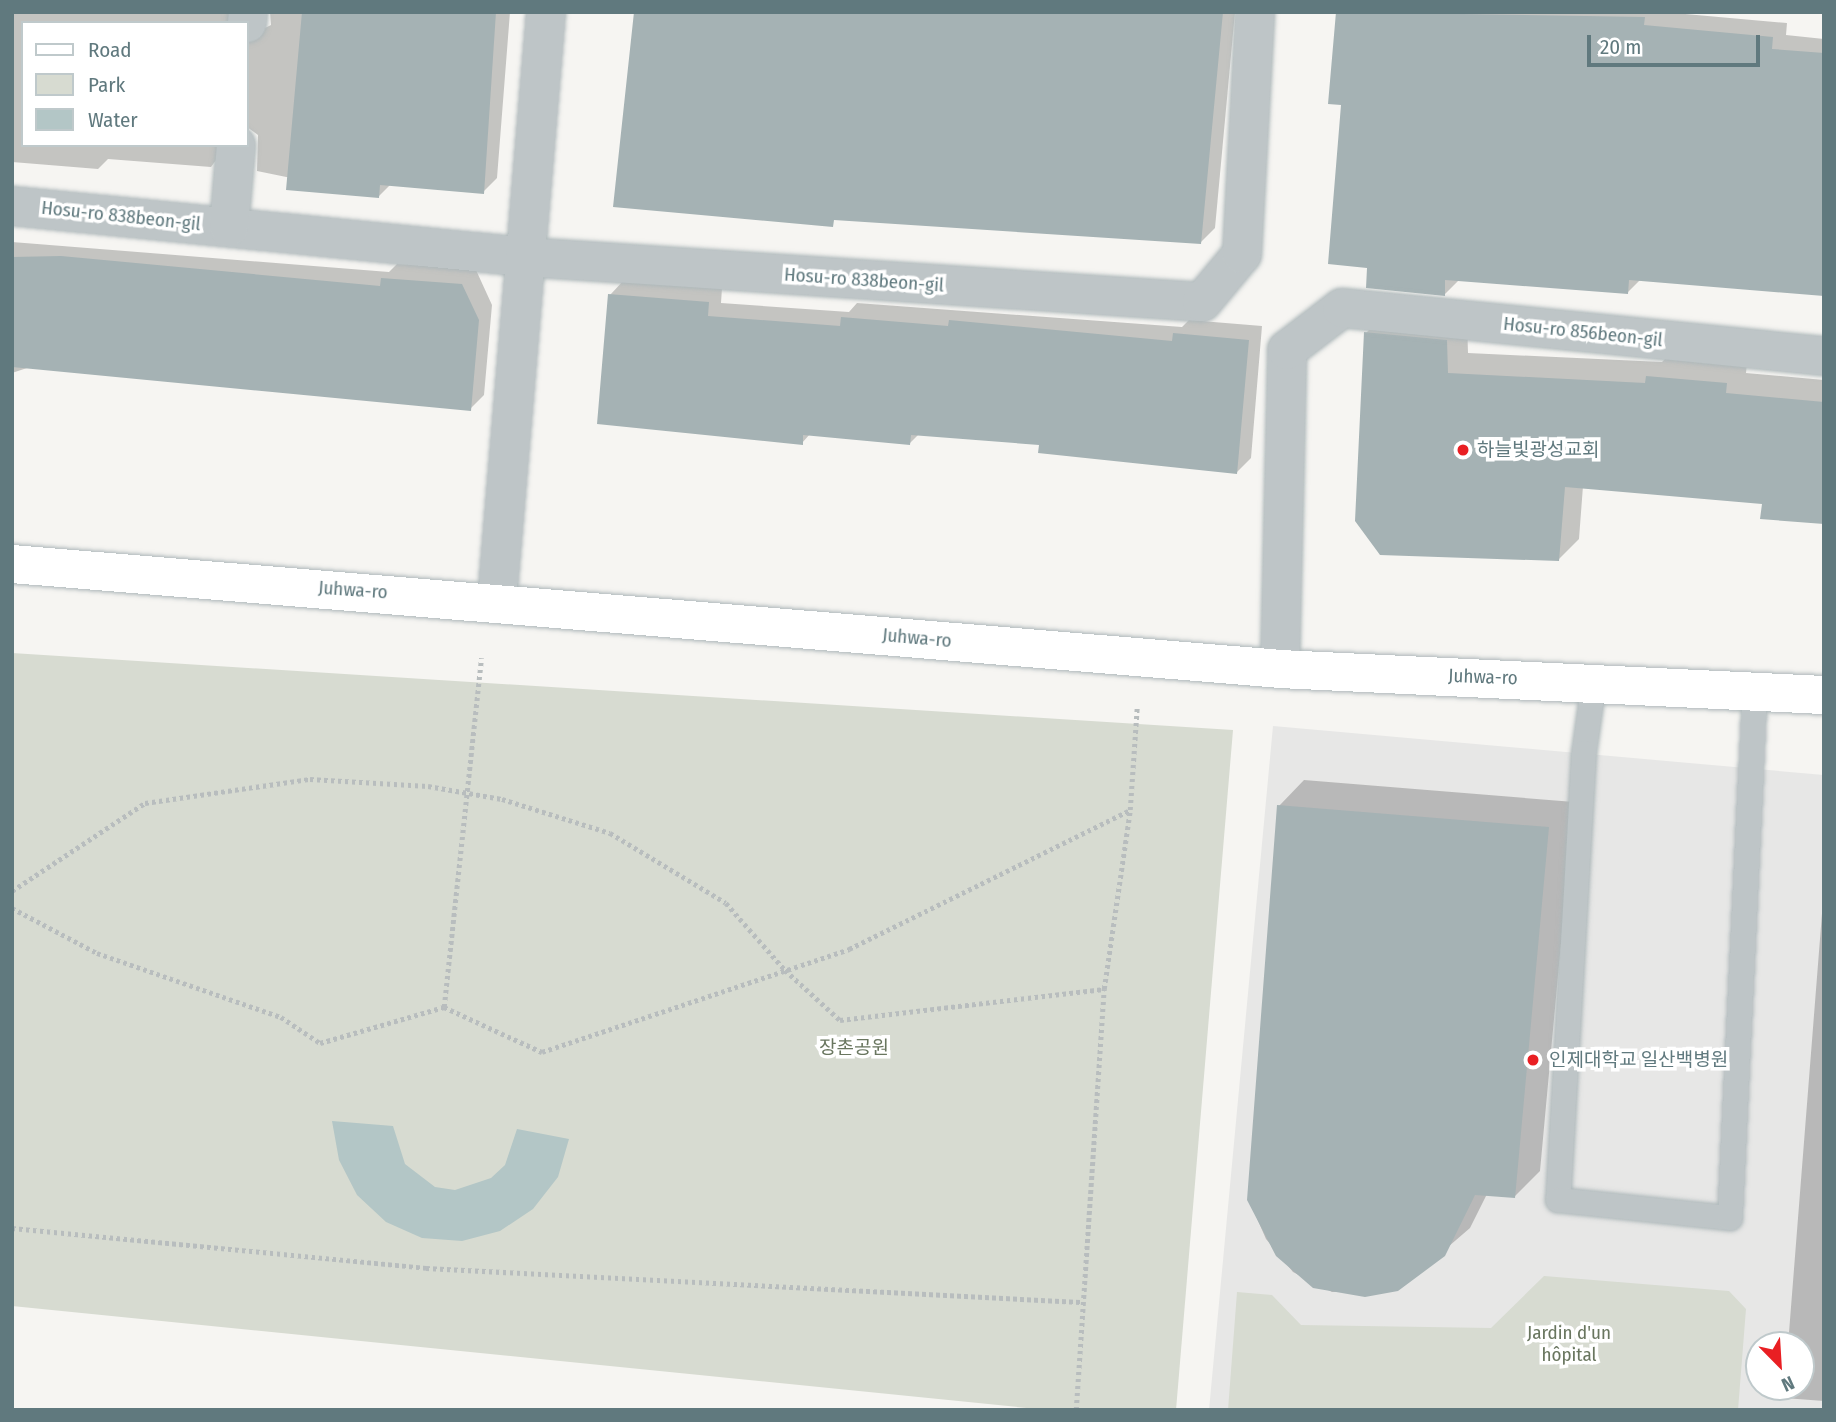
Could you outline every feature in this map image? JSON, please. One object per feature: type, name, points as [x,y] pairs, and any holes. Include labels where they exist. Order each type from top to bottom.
[{"type":"street","points":[[496,601],[546,12]]},
{"type":"street","name":"Hosu-ro 838beon-gil","points":[[12,206],[525,257],[1202,302],[1242,254],[1255,12]]},
{"type":"street","name":"Hosu-ro 838beon-gil","points":[[229,227],[236,147]]},
{"type":"street","name":"Hosu-ro 856beon-gil","points":[[1280,669],[1287,350],[1342,308],[1824,356]]},
{"type":"street","name":"Juhwa-ro","points":[[12,564],[496,601],[1280,669],[1824,695]]},
{"type":"lane","points":[[1594,682],[1584,753],[1558,1200],[1730,1218],[1755,690]]},
{"type":"path","points":[[444,1007],[481,658]]},
{"type":"path","points":[[1076,1410],[1080,1302],[1104,989],[1130,810],[1139,698]]},
{"type":"path","points":[[12,891],[145,803],[310,779],[466,791],[610,833],[726,902],[785,970],[840,1020],[1104,989]]},
{"type":"path","points":[[12,908],[97,953],[281,1017],[320,1043],[444,1007],[542,1052],[849,949],[1130,810]]},
{"type":"path","points":[[12,1228],[414,1267],[1080,1302]]},
{"type":"shaded area","name":"인제대학교 일산백병원","points":[[1273,726],[1824,775],[1824,1410],[1209,1410]]},
{"type":"green space","name":"장촌공원","points":[[12,653],[1233,730],[1176,1410],[1047,1410],[12,1306]]},
{"type":"green space","name":"Jardin d'un hôpital","points":[[1544,1276],[1729,1291],[1746,1309],[1738,1410],[1228,1410],[1237,1292],[1272,1295],[1301,1325],[1491,1328]]},
{"type":"water","points":[[332,1121],[393,1126],[405,1164],[435,1187],[455,1190],[491,1178],[505,1165],[517,1129],[569,1139],[558,1177],[533,1209],[500,1231],[462,1241],[422,1238],[386,1222],[357,1195],[339,1160]]},
{"type":"building","points":[[302,12],[496,12],[484,194],[380,185],[379,198],[286,190]]},
{"type":"building","points":[[634,12],[1223,12],[1201,244],[834,220],[833,227],[613,207]]},
{"type":"building","points":[[1336,12],[1645,17],[1644,25],[1773,37],[1772,49],[1824,53],[1824,296],[1629,280],[1628,294],[1445,280],[1445,296],[1366,288],[1367,268],[1328,264],[1341,105],[1328,104]]},
{"type":"building","points":[[61,256],[380,286],[381,278],[462,284],[479,320],[471,411],[12,367],[12,257]]},
{"type":"building","points":[[608,294],[709,302],[708,316],[840,326],[841,317],[948,326],[949,320],[1172,341],[1173,333],[1249,340],[1237,474],[1038,453],[1039,445],[911,435],[910,445],[803,435],[803,445],[597,424]]},
{"type":"building","points":[[1364,332],[1447,340],[1448,373],[1645,383],[1646,376],[1727,383],[1726,393],[1824,402],[1824,524],[1760,519],[1762,504],[1565,487],[1559,561],[1380,555],[1355,521]]},
{"type":"building","points":[[1277,805],[1549,827],[1515,1198],[1475,1195],[1445,1256],[1398,1291],[1365,1297],[1313,1288],[1276,1256],[1247,1200]]},
{"type":"place","name":"하늘빛광성교회","points":[[1463,450]]},
{"type":"place","name":"인제대학교 일산백병원","points":[[1533,1060]]}]
